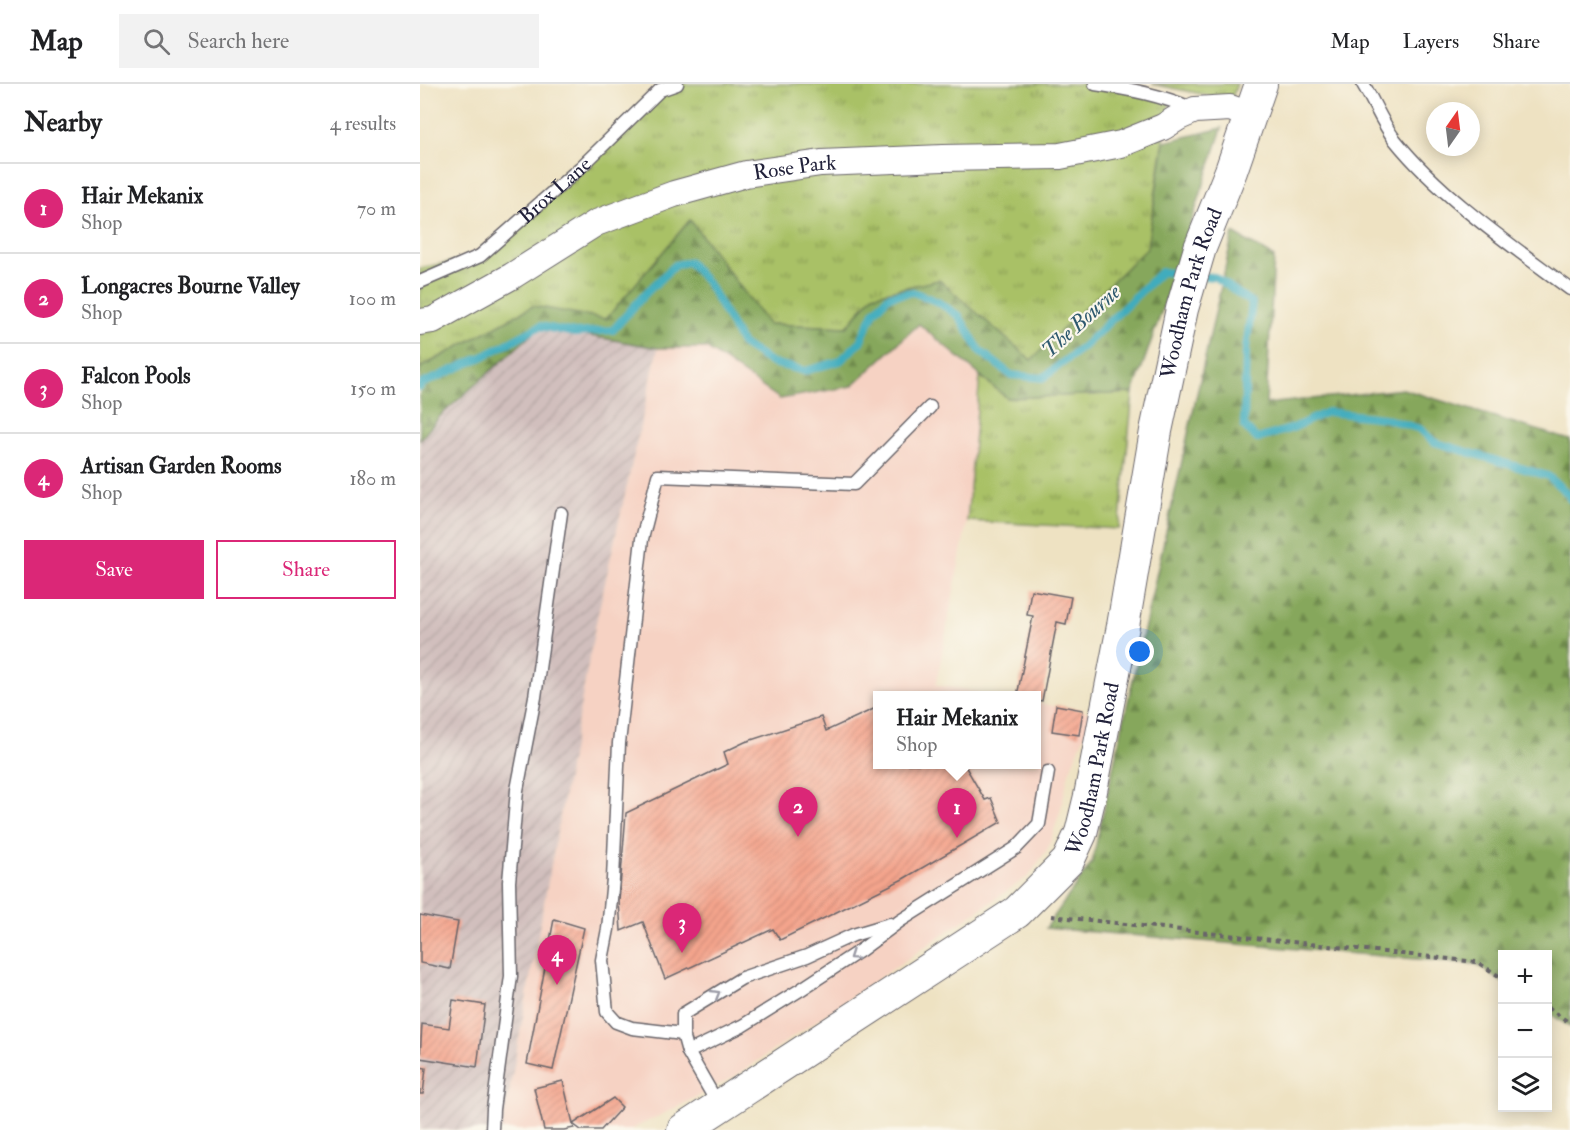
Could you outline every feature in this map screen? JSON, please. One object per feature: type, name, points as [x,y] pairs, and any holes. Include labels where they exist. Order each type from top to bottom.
[{"type":"street","name":"Woodham Park Road","points":[[683,1130],[1017,912],[1068,861],[1081,833],[1090,796],[1122,632],[1156,431],[1182,309],[1200,248],[1231,171],[1261,84]]},
{"type":"street","points":[[1195,110],[1230,108],[1250,115]]},
{"type":"street","name":"Rose Park","points":[[420,322],[433,320],[512,276],[596,223],[675,194],[747,174],[821,163],[1060,156],[1121,144],[1163,127],[1195,110]]},
{"type":"lane","name":"Brox Lane","points":[[420,282],[480,256],[580,168],[660,90],[677,84]]},
{"type":"lane","points":[[1095,84],[1137,90],[1170,99],[1195,110]]},
{"type":"lane","points":[[1363,84],[1393,137],[1442,190],[1570,289]]},
{"type":"lane","points":[[683,1034],[632,1028],[616,1022],[607,1012],[602,960],[613,879],[620,744],[642,539],[658,476],[854,484],[930,408]]},
{"type":"lane","points":[[492,1130],[511,976],[509,882],[517,790],[535,697],[561,513]]},
{"type":"lane","points":[[688,1052],[742,1026],[800,990],[900,921],[1016,848],[1039,824],[1048,772]]},
{"type":"lane","points":[[720,1107],[688,1052],[683,1034],[683,1014],[742,978],[807,956],[853,935],[900,921]]},
{"type":"path","points":[[1017,912],[1477,962],[1498,975]]},
{"type":"path","points":[[1552,1011],[1570,1023]]},
{"type":"shaded area","points":[[919,324],[980,376],[967,521],[936,685],[970,691],[873,691],[873,769],[1041,769],[1041,704],[1094,713],[1069,772],[1060,812],[1048,848],[1029,876],[737,1075],[683,1104],[630,1130],[502,1130],[595,627],[658,348],[706,348],[780,399],[852,386]]},
{"type":"shaded area","points":[[540,326],[658,348],[595,627],[502,1130],[420,1130],[420,440],[440,416]]},
{"type":"green space","points":[[679,84],[1090,84],[1170,99],[1147,248],[1031,361],[939,280],[873,295],[847,327],[768,324],[690,220],[606,320],[533,306],[420,368],[420,268],[480,256],[660,90]]},
{"type":"green space","points":[[1152,84],[1237,84],[1231,100]]},
{"type":"green space","points":[[1222,128],[1133,393],[1007,398],[919,324],[852,386],[780,399],[706,348],[658,348],[540,327],[440,416],[420,440],[420,368],[533,306],[606,319],[690,220],[768,324],[847,327],[873,295],[939,280],[1031,360],[1147,248],[1164,142]]},
{"type":"green space","points":[[1233,233],[1274,257],[1266,404],[1403,389],[1570,440],[1570,1027],[1552,1015],[1552,950],[1498,950],[1498,979],[1476,964],[1046,928],[1092,862]]},
{"type":"green space","points":[[980,376],[1007,398],[1133,393],[1119,529],[967,521]]},
{"type":"building","points":[[1031,590],[1071,597],[1066,624],[1057,622],[1042,701],[1041,691],[1018,691],[1033,616],[1027,615]]},
{"type":"building","points":[[1056,705],[1083,710],[1079,735],[1052,731]]},
{"type":"building","points":[[873,709],[873,769],[967,769],[985,800],[991,798],[1001,822],[903,879],[780,940],[773,929],[665,979],[643,922],[621,931],[619,901],[626,813],[728,764],[724,752],[745,742],[821,717],[826,731]]},
{"type":"building","points":[[420,915],[458,922],[450,969],[420,963]]},
{"type":"building","points":[[554,919],[584,928],[553,1070],[527,1064]]},
{"type":"building","points":[[453,1000],[485,1005],[477,1067],[420,1058],[422,1024],[449,1028]]},
{"type":"building","points":[[420,1067],[426,1068],[423,1094],[420,1094]]},
{"type":"building","points":[[563,1081],[574,1128],[544,1130],[534,1088]]},
{"type":"building","points":[[613,1098],[622,1107],[601,1130],[581,1130],[573,1124]]},
{"type":"waterway","name":"The Bourne","points":[[420,387],[540,326],[575,333],[613,330],[675,265],[689,262],[709,285],[742,344],[772,363],[805,371],[840,361],[860,342],[874,312],[889,296],[913,292],[938,302],[959,316],[980,351],[1011,375],[1043,378],[1084,346],[1161,272],[1186,274]]},
{"type":"waterway","name":"The Bourne","points":[[1200,276],[1215,277],[1252,303],[1246,349],[1244,426],[1257,439],[1293,428],[1327,412],[1384,418],[1420,429],[1434,442],[1548,476],[1568,494],[1570,499]]},
{"type":"place","name":"Longacres Bourne Valley","points":[[798,837]]},
{"type":"place","name":"Hair Mekanix","points":[[957,838]]},
{"type":"place","name":"Falcon Pools","points":[[682,953]]},
{"type":"place","name":"Artisan Garden Rooms","points":[[557,985]]}]
